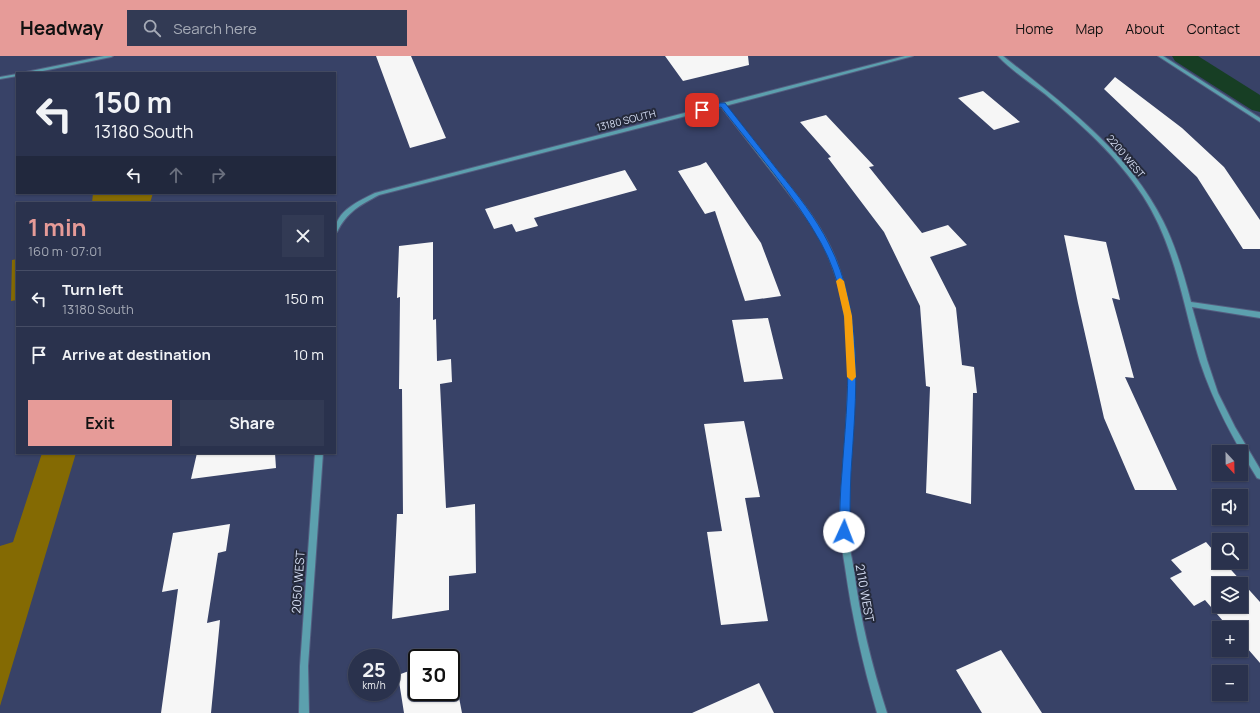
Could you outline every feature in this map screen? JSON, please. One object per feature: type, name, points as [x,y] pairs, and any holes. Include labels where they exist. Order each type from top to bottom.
[{"type":"street","points":[[31,72],[112,56]]},
{"type":"street","name":"13180 SOUTH","points":[[336,228],[339,220],[349,210],[362,201],[377,194],[911,56]]},
{"type":"street","name":"2200 WEST","points":[[1000,56],[1093,133],[1113,153],[1150,203],[1171,246],[1210,380],[1224,414],[1260,476]]},
{"type":"street","points":[[1160,56],[1260,120]]},
{"type":"street","points":[[0,78],[16,75]]},
{"type":"street","name":"2110 WEST","points":[[722,105],[814,222],[826,244],[843,290],[851,342],[852,398],[846,474],[844,532],[852,594],[869,671],[882,713]]},
{"type":"street","points":[[1188,304],[1260,315]]},
{"type":"street","name":"2050 WEST","points":[[304,713],[304,666],[319,454]]},
{"type":"shaded area","points":[[93,194],[153,194],[150,202],[92,202]]},
{"type":"shaded area","points":[[16,259],[16,300],[11,301],[12,260]]},
{"type":"shaded area","points":[[42,454],[76,454],[0,706],[0,546],[13,542]]},
{"type":"building","points":[[376,56],[411,56],[446,138],[410,148]]},
{"type":"building","points":[[665,56],[748,56],[749,65],[683,81]]},
{"type":"building","points":[[1115,77],[1182,128],[1224,167],[1260,220],[1260,249],[1243,249],[1197,177],[1104,89]]},
{"type":"building","points":[[983,91],[1020,122],[994,130],[958,98]]},
{"type":"building","points":[[826,115],[874,166],[869,167],[922,233],[948,225],[967,245],[930,257],[956,308],[962,365],[974,367],[977,393],[973,393],[971,504],[926,493],[930,387],[926,386],[920,306],[884,232],[828,158],[831,157],[800,122]]},
{"type":"building","points":[[706,162],[761,243],[781,296],[745,301],[715,211],[705,214],[678,171]]},
{"type":"building","points":[[625,170],[637,190],[534,218],[538,226],[516,232],[512,224],[494,229],[485,209]]},
{"type":"building","points":[[1064,235],[1106,242],[1120,300],[1112,298],[1134,378],[1125,377],[1177,490],[1135,490],[1104,418]]},
{"type":"building","points":[[433,242],[433,320],[436,319],[437,361],[451,359],[452,382],[440,384],[446,508],[475,504],[476,573],[449,576],[449,610],[392,619],[397,514],[403,514],[402,389],[399,389],[400,297],[397,298],[399,246]]},
{"type":"building","points":[[768,318],[783,379],[744,382],[732,320]]},
{"type":"building","points":[[744,421],[760,497],[745,498],[768,621],[721,625],[707,532],[722,531],[704,424]]},
{"type":"building","points":[[197,454],[275,454],[276,468],[191,479]]},
{"type":"building","points":[[230,524],[226,551],[218,553],[207,623],[220,620],[211,713],[161,713],[178,589],[162,592],[173,533]]},
{"type":"building","points":[[1206,542],[1212,549],[1212,569],[1230,569],[1238,577],[1212,577],[1212,608],[1205,600],[1194,606],[1170,578],[1182,572],[1171,560]]},
{"type":"building","points":[[1248,589],[1260,602],[1260,663],[1248,649],[1248,621],[1223,621],[1216,613],[1248,613]]},
{"type":"building","points":[[1001,650],[1042,713],[982,713],[956,670]]},
{"type":"building","points":[[408,671],[408,701],[460,701],[462,713],[404,713],[400,688],[400,674]]},
{"type":"building","points":[[759,683],[774,713],[692,713]]},
{"type":"waterway","points":[[1183,56],[1260,105]]},
{"type":"slow traffic","points":[[840,281],[848,316],[851,342],[852,377]]},
{"type":"route","points":[[702,110],[722,105],[814,222],[826,244],[835,266],[843,290],[851,342],[852,398],[846,474],[844,532]]}]
